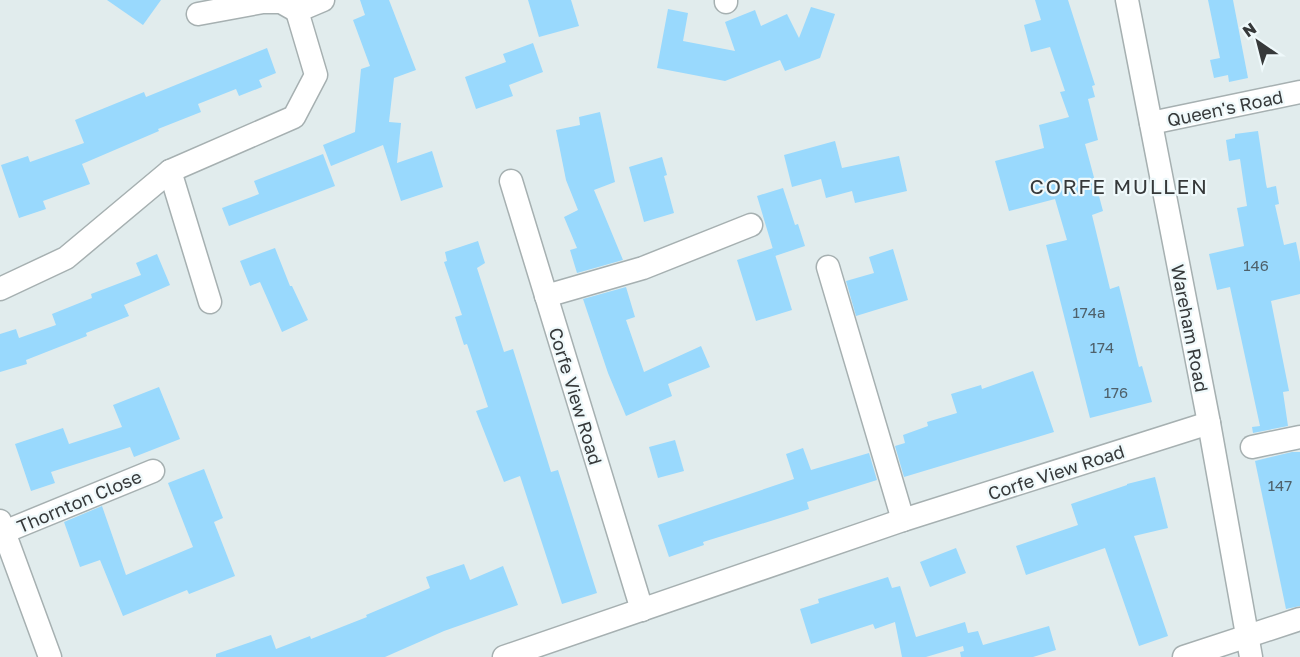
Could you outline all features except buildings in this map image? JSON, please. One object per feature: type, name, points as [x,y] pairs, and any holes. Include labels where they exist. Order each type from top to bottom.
[{"type":"street","points":[[297,11],[323,0]]},
{"type":"street","name":"Wareham Road","points":[[1127,0],[1250,647]]},
{"type":"street","points":[[0,289],[66,258],[170,171],[294,117],[316,75],[297,11],[281,2],[263,2],[198,14]]},
{"type":"street","name":"Queen's Road","points":[[1150,123],[1300,92]]},
{"type":"street","points":[[170,171],[210,302]]},
{"type":"street","name":"Corfe View Road","points":[[511,181],[642,610]]},
{"type":"street","points":[[546,296],[643,268],[751,225]]},
{"type":"street","points":[[828,267],[903,520]]},
{"type":"street","name":"Corfe View Road","points":[[504,657],[903,520],[1209,423]]},
{"type":"street","points":[[1252,447],[1300,437]]},
{"type":"street","name":"Thornton Close","points":[[2,526],[153,471]]},
{"type":"street","points":[[2,526],[50,657]]},
{"type":"street","points":[[1184,657],[1250,647],[1300,619]]},
{"type":"district","name":"CORFE MULLEN","points":[[1119,186]]}]
